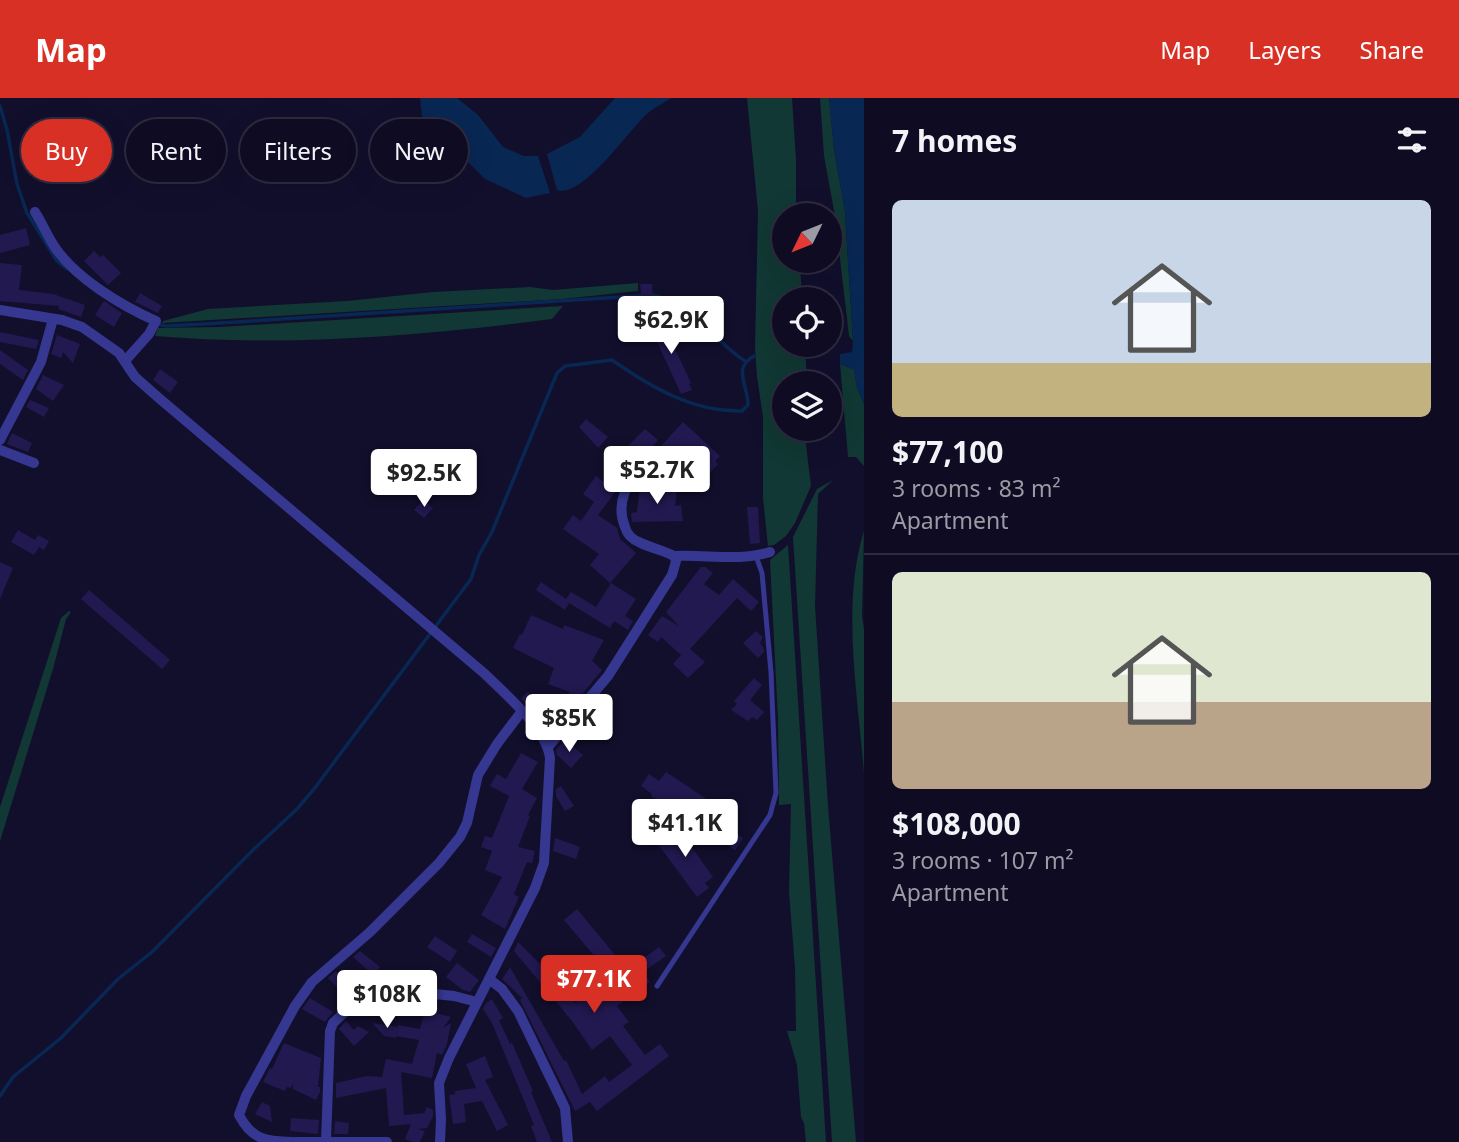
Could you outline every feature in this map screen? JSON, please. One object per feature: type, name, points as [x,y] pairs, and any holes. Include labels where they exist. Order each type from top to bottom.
[{"type":"street","points":[[35,212],[55,247],[69,264],[110,296],[156,321],[136,351],[125,361]]},
{"type":"street","points":[[0,310],[82,327],[119,353],[135,377],[160,399],[485,674],[522,711],[548,747],[550,758],[544,863],[535,888],[439,1083],[442,1119],[440,1142]]},
{"type":"street","points":[[0,440],[41,362],[53,319]]},
{"type":"street","points":[[0,450],[34,463]]},
{"type":"street","points":[[649,454],[627,485],[620,503],[621,518],[628,535],[638,542],[674,556],[756,556],[770,552]]},
{"type":"street","points":[[548,747],[624,653],[672,575],[676,561],[674,556]]},
{"type":"street","points":[[387,1142],[266,1141],[246,1129],[239,1115],[246,1096],[295,1006],[312,982],[370,932],[439,863],[460,837],[467,823],[478,775],[522,711]]},
{"type":"street","points":[[489,979],[502,989],[517,1011],[565,1108],[568,1142]]},
{"type":"street","points":[[326,1141],[330,1031],[339,1016],[359,1006],[425,993],[477,1002]]},
{"type":"lane","points":[[657,986],[770,815],[776,793],[770,659],[762,573],[756,556]]},
{"type":"green space","points":[[747,98],[792,98],[796,203],[772,203],[772,273],[801,273],[801,287],[772,287],[772,357],[806,357],[806,371],[772,371],[772,441],[805,441],[811,486],[795,523],[786,536],[768,546],[763,498],[763,417],[755,348],[758,211]]},
{"type":"green space","points":[[820,98],[829,98],[834,149],[845,212],[853,341],[849,336],[842,273],[842,203],[833,203],[824,156]]},
{"type":"green space","points":[[638,283],[638,291],[562,299],[162,323],[208,309],[347,301],[433,292],[530,287],[553,290]]},
{"type":"green space","points":[[563,306],[552,319],[403,335],[304,340],[155,336],[158,328],[220,327]]},
{"type":"green space","points":[[840,364],[854,370],[864,404],[864,466],[856,457],[848,457]]},
{"type":"green space","points":[[833,480],[818,494],[815,606],[828,806],[856,1142],[832,1142],[793,537],[817,489]]},
{"type":"green space","points":[[864,531],[864,773],[852,619],[853,588]]},
{"type":"green space","points":[[788,545],[826,1142],[806,1142],[797,1065],[787,1031],[796,1031],[795,968],[789,892],[791,804],[779,805],[778,720],[770,560]]},
{"type":"green space","points":[[71,612],[66,619],[0,841],[0,807],[61,618]]},
{"type":"water","points":[[420,98],[457,98],[478,115],[503,147],[524,156],[538,156],[550,193],[526,198],[485,179],[468,162],[468,119],[425,119],[422,116]]},
{"type":"water","points":[[615,98],[671,98],[648,113],[606,160],[580,184],[568,190],[557,190],[547,154],[580,137]]},
{"type":"water","points":[[829,98],[864,98],[864,404],[854,370],[840,364],[842,354],[852,352],[853,341],[845,213]]},
{"type":"building","points":[[26,228],[30,245],[0,253],[0,235]]},
{"type":"building","points":[[94,251],[100,257],[103,255],[121,273],[108,285],[84,261]]},
{"type":"building","points":[[0,263],[22,265],[19,290],[53,294],[85,305],[81,317],[58,309],[59,306],[0,301]]},
{"type":"building","points":[[640,284],[652,284],[653,303],[642,303]]},
{"type":"building","points":[[140,293],[162,306],[158,313],[135,302]]},
{"type":"building","points":[[104,301],[122,313],[114,327],[95,315]]},
{"type":"building","points":[[661,319],[691,383],[689,384],[692,390],[681,394],[649,324]]},
{"type":"building","points":[[0,332],[39,340],[36,349],[0,342]]},
{"type":"building","points":[[57,335],[80,344],[73,363],[63,352],[61,358],[51,354]]},
{"type":"building","points":[[0,350],[28,370],[23,380],[0,364]]},
{"type":"building","points":[[160,369],[178,382],[170,393],[153,380]]},
{"type":"building","points":[[43,375],[64,385],[53,401],[36,389]]},
{"type":"building","points":[[30,400],[49,408],[44,417],[26,407]]},
{"type":"building","points":[[586,419],[608,437],[598,448],[579,427]]},
{"type":"building","points":[[683,422],[720,456],[715,461],[718,464],[704,479],[673,450],[670,454],[661,446]]},
{"type":"building","points":[[645,429],[658,440],[652,447],[643,449],[628,470],[625,470],[620,465],[628,456],[623,451]]},
{"type":"building","points":[[12,433],[32,443],[28,452],[7,444]]},
{"type":"building","points":[[596,476],[616,491],[598,515],[617,528],[620,539],[636,553],[610,583],[590,565],[599,554],[563,529],[573,515],[581,521],[594,502],[583,494]]},
{"type":"building","points":[[640,485],[677,490],[675,506],[681,505],[683,521],[632,522],[631,513],[637,512]]},
{"type":"building","points":[[423,500],[433,508],[424,518],[414,510]]},
{"type":"building","points":[[747,507],[758,507],[760,543],[750,544]]},
{"type":"building","points":[[18,530],[35,540],[38,535],[49,541],[44,550],[39,547],[34,555],[11,542]]},
{"type":"building","points":[[0,562],[13,568],[0,599]]},
{"type":"building","points":[[701,567],[713,573],[704,584],[719,595],[733,579],[759,602],[751,611],[737,598],[690,649],[705,662],[688,678],[673,664],[681,655],[661,637],[658,642],[648,635],[662,616],[679,626],[666,612]]},
{"type":"building","points":[[541,582],[566,599],[571,592],[596,607],[611,583],[636,599],[625,616],[633,621],[628,630],[614,621],[610,628],[569,603],[565,610],[536,590]]},
{"type":"building","points":[[89,590],[170,660],[162,669],[81,599]]},
{"type":"building","points":[[531,615],[563,629],[564,625],[604,640],[592,661],[602,670],[549,734],[521,698],[528,692],[548,717],[570,692],[548,684],[554,668],[513,648]]},
{"type":"building","points":[[756,631],[763,637],[760,643],[764,652],[758,658],[743,643]]},
{"type":"building","points":[[754,678],[762,685],[750,700],[764,712],[757,720],[752,717],[748,721],[731,710],[737,704],[734,701]]},
{"type":"building","points":[[565,739],[583,755],[571,768],[557,755],[556,750]]},
{"type":"building","points":[[521,753],[538,762],[522,789],[537,798],[528,815],[530,816],[518,847],[535,851],[532,863],[527,862],[514,894],[519,897],[505,929],[481,915],[502,877],[485,870],[492,851],[481,847],[485,836],[492,838],[509,796],[490,786],[497,774],[506,779]]},
{"type":"building","points":[[666,772],[738,820],[731,830],[743,838],[735,850],[651,796],[652,794],[641,786],[649,774],[659,781]]},
{"type":"building","points":[[561,786],[574,806],[565,811],[556,796],[556,789]]},
{"type":"building","points":[[673,821],[713,877],[705,883],[709,888],[697,897],[658,844],[664,840],[658,832]]},
{"type":"building","points":[[555,838],[580,847],[576,859],[553,851]]},
{"type":"building","points":[[577,909],[625,967],[635,961],[637,963],[659,947],[666,956],[643,972],[650,982],[617,1006],[629,1022],[623,1026],[645,1055],[660,1044],[669,1056],[597,1111],[590,1102],[575,1111],[520,1000],[522,998],[502,979],[510,967],[564,1061],[566,1060],[582,1094],[605,1076],[609,1082],[632,1065],[610,1036],[592,1050],[572,1021],[514,951],[518,942],[542,966],[544,964],[575,1003],[612,977],[564,920]]},
{"type":"building","points":[[472,934],[496,948],[491,957],[467,942]]},
{"type":"building","points":[[435,936],[457,951],[450,962],[427,947]]},
{"type":"building","points":[[360,951],[380,967],[373,975],[353,957]]},
{"type":"building","points":[[457,963],[479,980],[470,992],[446,977]]},
{"type":"building","points":[[389,970],[426,974],[425,985],[413,987],[388,984]]},
{"type":"building","points":[[336,971],[356,991],[348,999],[328,978]]},
{"type":"building","points":[[310,998],[333,1012],[325,1022],[302,1009]]},
{"type":"building","points":[[492,999],[503,1018],[499,1020],[533,1091],[531,1092],[552,1142],[537,1142],[531,1126],[534,1125],[492,1023],[483,1009]]},
{"type":"building","points":[[425,1010],[451,1017],[443,1028],[451,1023],[442,1055],[437,1053],[432,1078],[401,1072],[404,1115],[424,1113],[427,1107],[433,1110],[427,1128],[418,1129],[425,1131],[420,1142],[412,1142],[405,1139],[411,1124],[389,1126],[386,1088],[336,1098],[336,1083],[367,1076],[382,1077],[386,1059],[412,1064],[419,1040],[396,1036],[398,1025],[420,1029]]},
{"type":"building","points":[[346,1021],[354,1030],[358,1026],[369,1032],[354,1046],[339,1029]]},
{"type":"building","points":[[372,1023],[398,1027],[396,1038],[384,1036]]},
{"type":"building","points":[[284,1043],[321,1058],[318,1087],[320,1092],[316,1100],[293,1089],[293,1084],[285,1091],[263,1082]]},
{"type":"building","points":[[485,1056],[493,1077],[485,1080],[508,1125],[497,1131],[482,1101],[464,1104],[466,1122],[453,1124],[449,1095],[455,1094],[455,1091],[476,1088],[466,1064]]},
{"type":"building","points":[[262,1102],[270,1106],[272,1122],[255,1114]]},
{"type":"building","points":[[291,1118],[319,1120],[318,1134],[290,1131]]},
{"type":"building","points":[[335,1121],[349,1123],[348,1134],[334,1134]]},
{"type":"waterway","points":[[0,106],[17,184],[27,213],[57,261],[67,269]]},
{"type":"waterway","points":[[156,324],[166,326],[220,323],[652,295],[666,299],[691,313],[745,361]]},
{"type":"waterway","points":[[0,1096],[13,1077],[61,1038],[118,979],[152,952],[314,789],[471,579],[557,373],[565,366],[612,360],[673,396],[706,407],[742,411],[748,405],[742,372],[747,361],[754,356]]}]
